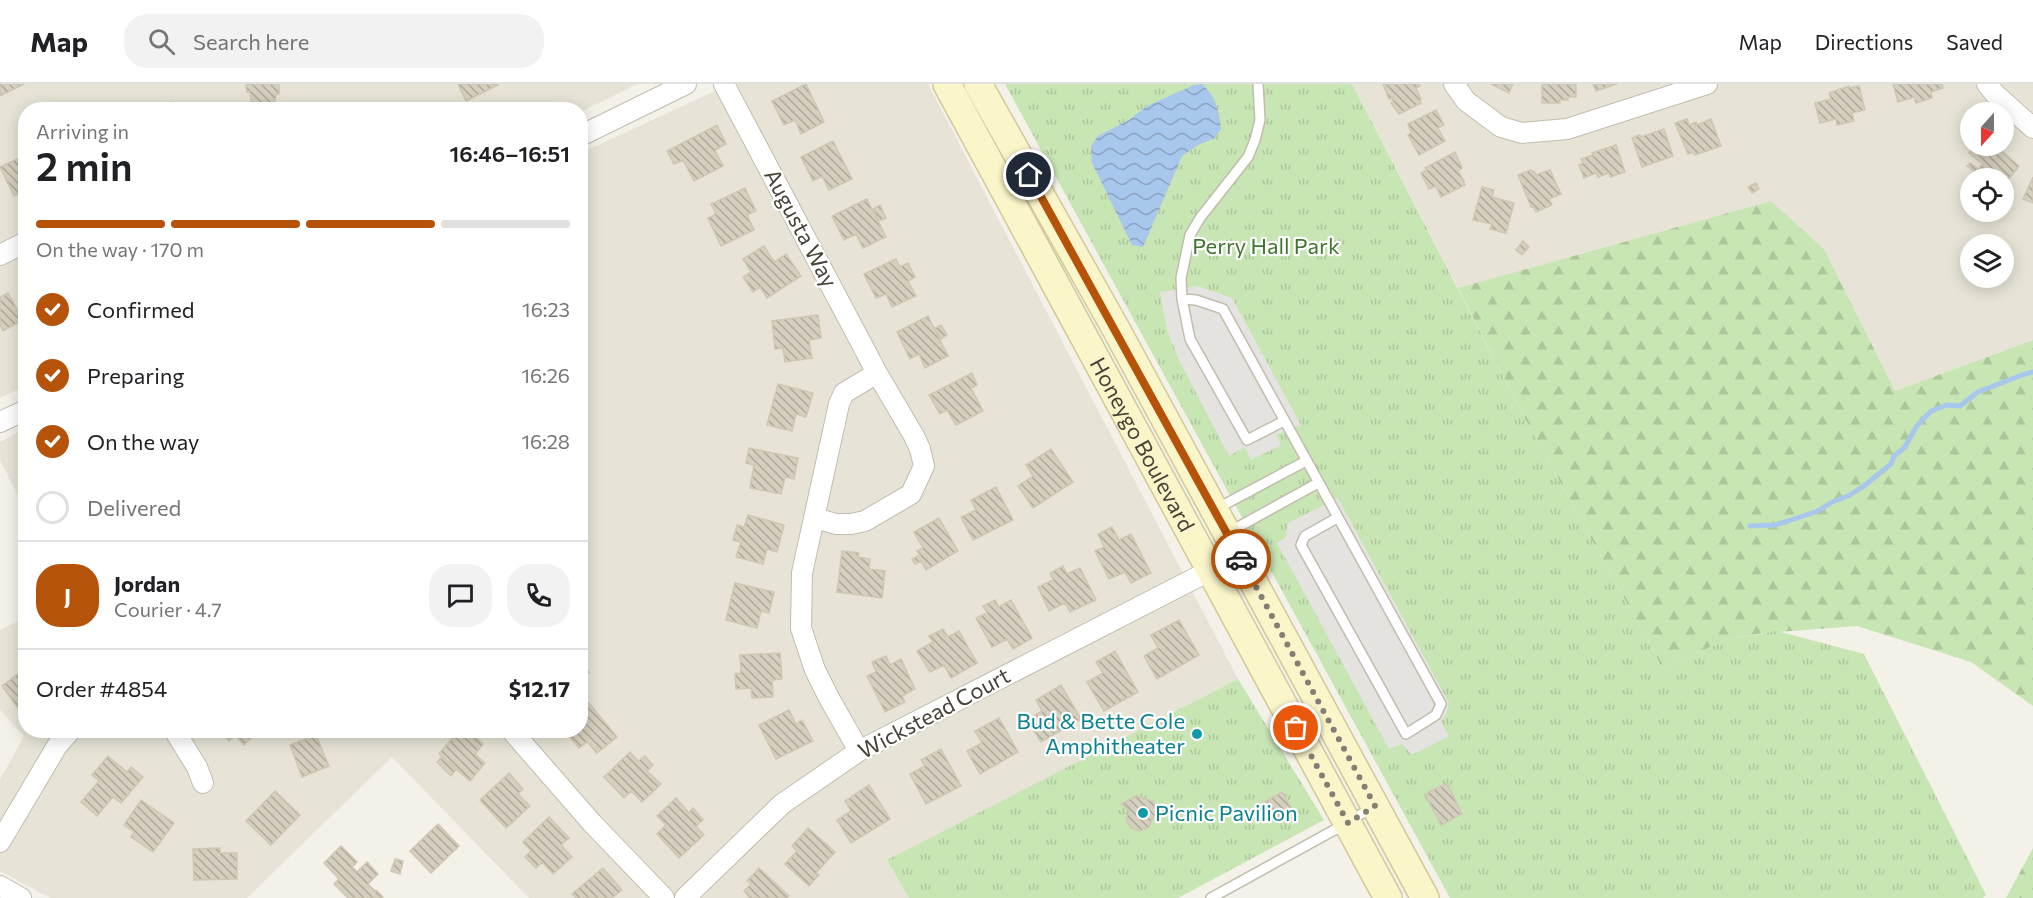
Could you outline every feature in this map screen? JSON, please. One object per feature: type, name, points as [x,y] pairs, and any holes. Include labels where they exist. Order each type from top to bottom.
[{"type":"main road","name":"Honeygo Boulevard","points":[[947,84],[1388,898]]},
{"type":"main road","name":"Honeygo Boulevard","points":[[978,84],[1110,319],[1425,898]]},
{"type":"street","points":[[588,132],[686,84]]},
{"type":"street","name":"Augusta Way","points":[[724,84],[877,373],[920,449],[924,466],[911,494],[865,521],[836,524],[815,518]]},
{"type":"street","points":[[1454,84],[1466,100],[1501,127],[1522,133],[1567,129],[1707,84]]},
{"type":"street","points":[[1987,84],[2033,128]]},
{"type":"street","points":[[0,255],[18,246]]},
{"type":"street","points":[[860,751],[828,698],[815,670],[801,628],[802,573],[839,404],[844,393],[877,373]]},
{"type":"street","points":[[0,422],[18,414]]},
{"type":"street","name":"Wickstead Court","points":[[686,898],[782,804],[860,751],[1211,570]]},
{"type":"street","points":[[0,842],[64,738]]},
{"type":"street","points":[[179,738],[197,767],[203,783]]},
{"type":"street","points":[[518,738],[592,823],[664,898]]},
{"type":"street","points":[[0,886],[21,898]]},
{"type":"lane","points":[[1258,84],[1260,120],[1255,140],[1248,157],[1200,218],[1190,235],[1180,278],[1190,339],[1247,440],[1284,420]]},
{"type":"lane","points":[[1182,299],[1196,300],[1223,309],[1441,704],[1436,715],[1406,734],[1301,545],[1305,536],[1337,518]]},
{"type":"lane","points":[[1214,510],[1306,461]]},
{"type":"lane","points":[[1227,534],[1318,483]]},
{"type":"lane","points":[[1211,898],[1375,806]]},
{"type":"shaded area","points":[[0,84],[637,84],[588,108],[588,102],[18,102],[18,389],[0,398]]},
{"type":"shaded area","points":[[730,84],[928,84],[1238,679],[888,860],[909,898],[529,898],[392,757],[247,898],[50,898],[0,871],[0,780],[23,738],[588,738],[588,150]]},
{"type":"shaded area","points":[[1352,84],[2033,84],[2033,340],[1895,391],[1824,249],[1771,201],[1458,288]]},
{"type":"shaded area","points":[[1198,286],[1232,298],[1301,425],[1276,435],[1281,445],[1251,460],[1245,447],[1229,456],[1180,362],[1167,330],[1160,292]]},
{"type":"shaded area","points":[[18,432],[18,496],[0,460],[0,442]]},
{"type":"shaded area","points":[[1338,498],[1449,703],[1441,722],[1449,736],[1412,755],[1402,744],[1389,749],[1277,543],[1286,537],[1288,523]]},
{"type":"shaded area","points":[[18,621],[18,730],[0,710],[0,630]]},
{"type":"green space","name":"Perry Hall Park","points":[[1005,84],[1352,84],[1522,413],[1663,669],[1728,639],[1777,631],[1864,654],[1986,895],[1983,898],[1450,898]]},
{"type":"green space","points":[[1771,201],[1824,249],[1895,391],[2033,340],[2033,706],[1971,662],[1857,626],[1763,633],[1728,639],[1663,669],[1522,413],[1458,288]]},
{"type":"green space","points":[[1238,679],[1324,820],[1178,898],[909,898],[887,860]]},
{"type":"green space","points":[[2033,848],[2033,898],[2006,898]]},
{"type":"water","points":[[1202,84],[1216,104],[1221,129],[1215,138],[1198,145],[1182,156],[1143,247],[1132,245],[1092,163],[1091,146],[1098,136],[1129,120],[1147,106],[1194,85]]},
{"type":"building","points":[[0,84],[24,84],[0,96]]},
{"type":"building","points":[[246,84],[279,84],[279,94],[276,94],[275,102],[251,102],[250,91],[247,92]]},
{"type":"building","points":[[458,84],[498,84],[498,85],[466,101]]},
{"type":"building","points":[[806,84],[824,122],[801,134],[795,120],[784,125],[772,101]]},
{"type":"building","points":[[1383,84],[1419,84],[1420,86],[1416,88],[1421,103],[1399,114],[1391,103],[1393,101],[1389,99]]},
{"type":"building","points":[[1491,84],[1513,84],[1509,93]]},
{"type":"building","points":[[1542,84],[1576,84],[1576,97],[1559,100],[1560,103],[1542,103]]},
{"type":"building","points":[[1593,84],[1617,84],[1596,91]]},
{"type":"building","points":[[1893,84],[1942,84],[1943,88],[1931,92],[1932,98],[1916,103],[1914,97],[1898,102]]},
{"type":"building","points":[[1849,86],[1849,88],[1859,86],[1865,110],[1852,113],[1854,121],[1837,125],[1836,119],[1820,123],[1815,103],[1831,99],[1829,93]]},
{"type":"building","points":[[1436,110],[1444,125],[1438,128],[1445,141],[1419,155],[1408,135],[1411,133],[1408,124]]},
{"type":"building","points":[[1687,119],[1689,125],[1696,122],[1697,125],[1711,119],[1721,146],[1695,155],[1694,152],[1688,154],[1675,123]]},
{"type":"building","points":[[717,125],[726,144],[715,150],[723,166],[694,181],[683,160],[674,164],[667,151]]},
{"type":"building","points":[[1664,129],[1673,156],[1642,167],[1632,138]]},
{"type":"building","points":[[833,141],[852,179],[829,190],[822,176],[813,181],[801,157]]},
{"type":"building","points":[[1616,145],[1625,172],[1610,177],[1609,173],[1598,177],[1596,173],[1584,178],[1579,165],[1583,163],[1581,159]]},
{"type":"building","points":[[1455,152],[1462,168],[1458,171],[1465,185],[1441,197],[1436,186],[1429,189],[1421,173],[1427,170],[1425,168]]},
{"type":"building","points":[[1973,156],[2008,156],[2019,166],[2014,172],[2014,168],[1979,168],[1983,164]]},
{"type":"building","points":[[18,159],[18,194],[14,196],[0,167]]},
{"type":"building","points":[[1970,163],[1977,168],[1967,166]]},
{"type":"building","points":[[1531,170],[1537,176],[1550,170],[1561,194],[1549,199],[1552,205],[1536,212],[1533,206],[1531,207],[1518,175]]},
{"type":"building","points":[[2033,177],[2033,203],[2023,199]]},
{"type":"building","points":[[1756,183],[1759,189],[1752,193],[1748,187]]},
{"type":"building","points":[[1482,187],[1494,190],[1492,197],[1514,203],[1506,233],[1490,229],[1492,224],[1473,220]]},
{"type":"building","points":[[745,188],[756,211],[747,215],[754,230],[721,246],[708,218],[716,214],[711,204]]},
{"type":"building","points":[[867,199],[886,237],[863,248],[856,234],[844,240],[832,216]]},
{"type":"building","points":[[880,205],[886,218],[879,221],[873,209]]},
{"type":"building","points":[[1523,241],[1529,247],[1522,255],[1516,250]]},
{"type":"building","points":[[764,246],[774,262],[786,254],[801,276],[767,298],[760,287],[753,292],[743,277],[751,272],[743,259]]},
{"type":"building","points":[[896,259],[900,267],[908,263],[915,277],[908,281],[916,296],[892,307],[886,294],[876,298],[864,274]]},
{"type":"building","points":[[8,293],[18,311],[18,323],[3,331],[0,325],[0,297]]},
{"type":"building","points":[[818,315],[821,338],[809,340],[812,358],[785,362],[783,348],[775,349],[772,321]]},
{"type":"building","points":[[928,316],[948,356],[925,368],[919,354],[910,359],[897,332]]},
{"type":"building","points":[[941,325],[947,335],[941,339],[935,328]]},
{"type":"building","points":[[972,373],[977,385],[971,388],[983,411],[956,425],[947,410],[940,414],[929,395]]},
{"type":"building","points":[[778,384],[813,393],[806,417],[796,414],[792,431],[767,425]]},
{"type":"building","points":[[749,448],[798,458],[794,479],[785,477],[781,494],[750,488],[754,465],[746,463]]},
{"type":"building","points":[[1051,449],[1073,482],[1033,508],[1018,486],[1033,476],[1026,465]]},
{"type":"building","points":[[996,487],[1013,520],[973,540],[961,517],[976,510],[971,500]]},
{"type":"building","points":[[748,515],[784,525],[777,552],[767,549],[763,564],[736,557],[741,542],[733,540],[737,525],[744,527]]},
{"type":"building","points":[[939,518],[958,551],[926,570],[921,561],[915,564],[912,559],[920,555],[917,551],[923,548],[914,532]]},
{"type":"building","points":[[1112,527],[1119,540],[1131,534],[1151,573],[1131,583],[1125,572],[1109,579],[1095,551],[1104,547],[1098,534]]},
{"type":"building","points":[[842,551],[859,553],[858,557],[870,559],[869,569],[885,571],[882,598],[837,592]]},
{"type":"building","points":[[1063,566],[1067,574],[1080,568],[1096,600],[1070,612],[1065,603],[1049,611],[1038,587],[1053,580],[1050,573]]},
{"type":"building","points":[[735,583],[774,592],[769,613],[761,611],[757,628],[726,620]]},
{"type":"building","points":[[995,600],[999,607],[1011,600],[1032,638],[1013,649],[1007,639],[992,647],[976,618],[987,613],[983,606]]},
{"type":"building","points":[[1179,620],[1199,655],[1157,679],[1144,656],[1158,648],[1151,635]]},
{"type":"building","points":[[943,629],[948,637],[959,631],[977,663],[951,678],[944,665],[930,672],[917,651],[933,642],[929,636]]},
{"type":"building","points":[[1115,651],[1138,692],[1104,711],[1087,682],[1103,673],[1096,662]]},
{"type":"building","points":[[780,653],[782,679],[772,680],[773,697],[752,698],[751,688],[736,689],[735,674],[741,673],[740,655]]},
{"type":"building","points":[[886,656],[890,665],[901,659],[915,689],[902,696],[905,702],[885,712],[867,676],[876,672],[872,662]]},
{"type":"building","points":[[18,674],[18,708],[2,686]]},
{"type":"building","points":[[1061,685],[1081,719],[1041,742],[1027,720],[1042,711],[1036,700]]},
{"type":"building","points":[[588,702],[617,737],[597,753],[587,742],[579,748],[571,738],[588,738]]},
{"type":"building","points":[[789,710],[796,724],[802,720],[813,741],[776,759],[759,725]]},
{"type":"building","points":[[999,718],[1018,752],[980,774],[967,751],[982,743],[975,731]]},
{"type":"building","points":[[238,738],[251,738],[244,745]]},
{"type":"building","points":[[308,738],[317,738],[329,766],[302,777],[290,745]]},
{"type":"building","points":[[452,738],[476,738],[483,744],[475,754],[485,763],[470,781],[439,754]]},
{"type":"building","points":[[941,749],[961,786],[926,804],[910,774],[925,766],[921,760]]},
{"type":"building","points":[[630,752],[638,761],[645,756],[653,765],[647,771],[661,784],[642,802],[631,791],[624,798],[604,777]]},
{"type":"building","points":[[108,756],[127,772],[131,767],[143,777],[121,803],[113,797],[97,816],[81,802],[99,781],[92,775]]},
{"type":"building","points":[[442,757],[456,770],[451,776],[437,762]]},
{"type":"building","points":[[509,773],[523,789],[518,794],[530,806],[506,828],[480,800]]},
{"type":"building","points":[[1447,783],[1462,814],[1441,825],[1425,794]]},
{"type":"building","points":[[869,785],[890,819],[851,843],[837,820],[851,811],[845,801]]},
{"type":"building","points":[[275,791],[300,815],[271,845],[246,821]]},
{"type":"building","points":[[1282,792],[1292,809],[1273,820],[1263,803]]},
{"type":"building","name":"Picnic Pavilion","points":[[1136,796],[1153,801],[1160,816],[1153,817],[1149,827],[1140,831],[1131,828],[1126,819],[1129,810],[1121,804]]},
{"type":"building","points":[[676,798],[689,813],[693,808],[703,820],[696,826],[704,835],[679,858],[657,834],[666,825],[657,816]]},
{"type":"building","points":[[141,800],[174,823],[153,852],[131,837],[134,832],[124,825]]},
{"type":"building","points":[[549,817],[569,838],[561,845],[572,857],[553,874],[542,862],[536,868],[525,857],[531,851],[523,842]]},
{"type":"building","points":[[438,824],[459,846],[431,873],[410,851]]},
{"type":"building","points":[[808,828],[835,852],[816,873],[819,875],[809,886],[785,864],[797,851],[792,846]]},
{"type":"building","points":[[341,846],[357,862],[352,867],[357,872],[367,862],[378,874],[368,884],[382,898],[348,898],[334,884],[339,879],[324,863]]},
{"type":"building","points":[[220,848],[220,853],[237,853],[237,879],[194,880],[193,849]]},
{"type":"building","points":[[395,859],[403,861],[400,874],[391,871]]},
{"type":"building","points":[[603,868],[622,890],[612,898],[576,898],[572,894]]},
{"type":"building","points":[[759,868],[789,896],[787,898],[750,898],[744,891],[751,884],[747,881]]},
{"type":"waterway","points":[[1750,526],[1775,525],[1818,511],[1848,496],[1891,464],[1894,456],[1905,447],[1916,427],[1931,411],[1947,405],[1960,406],[1978,392],[2033,372]]},
{"type":"way so far","points":[[1241,559],[1375,806],[1348,823],[1296,728]]},
{"type":"place","name":"Bud & Bette Cole Amphitheater","points":[[1197,734]]},
{"type":"place","name":"Picnic Pavilion","points":[[1143,813]]},
{"type":"route","points":[[1029,175],[1241,559]]}]
